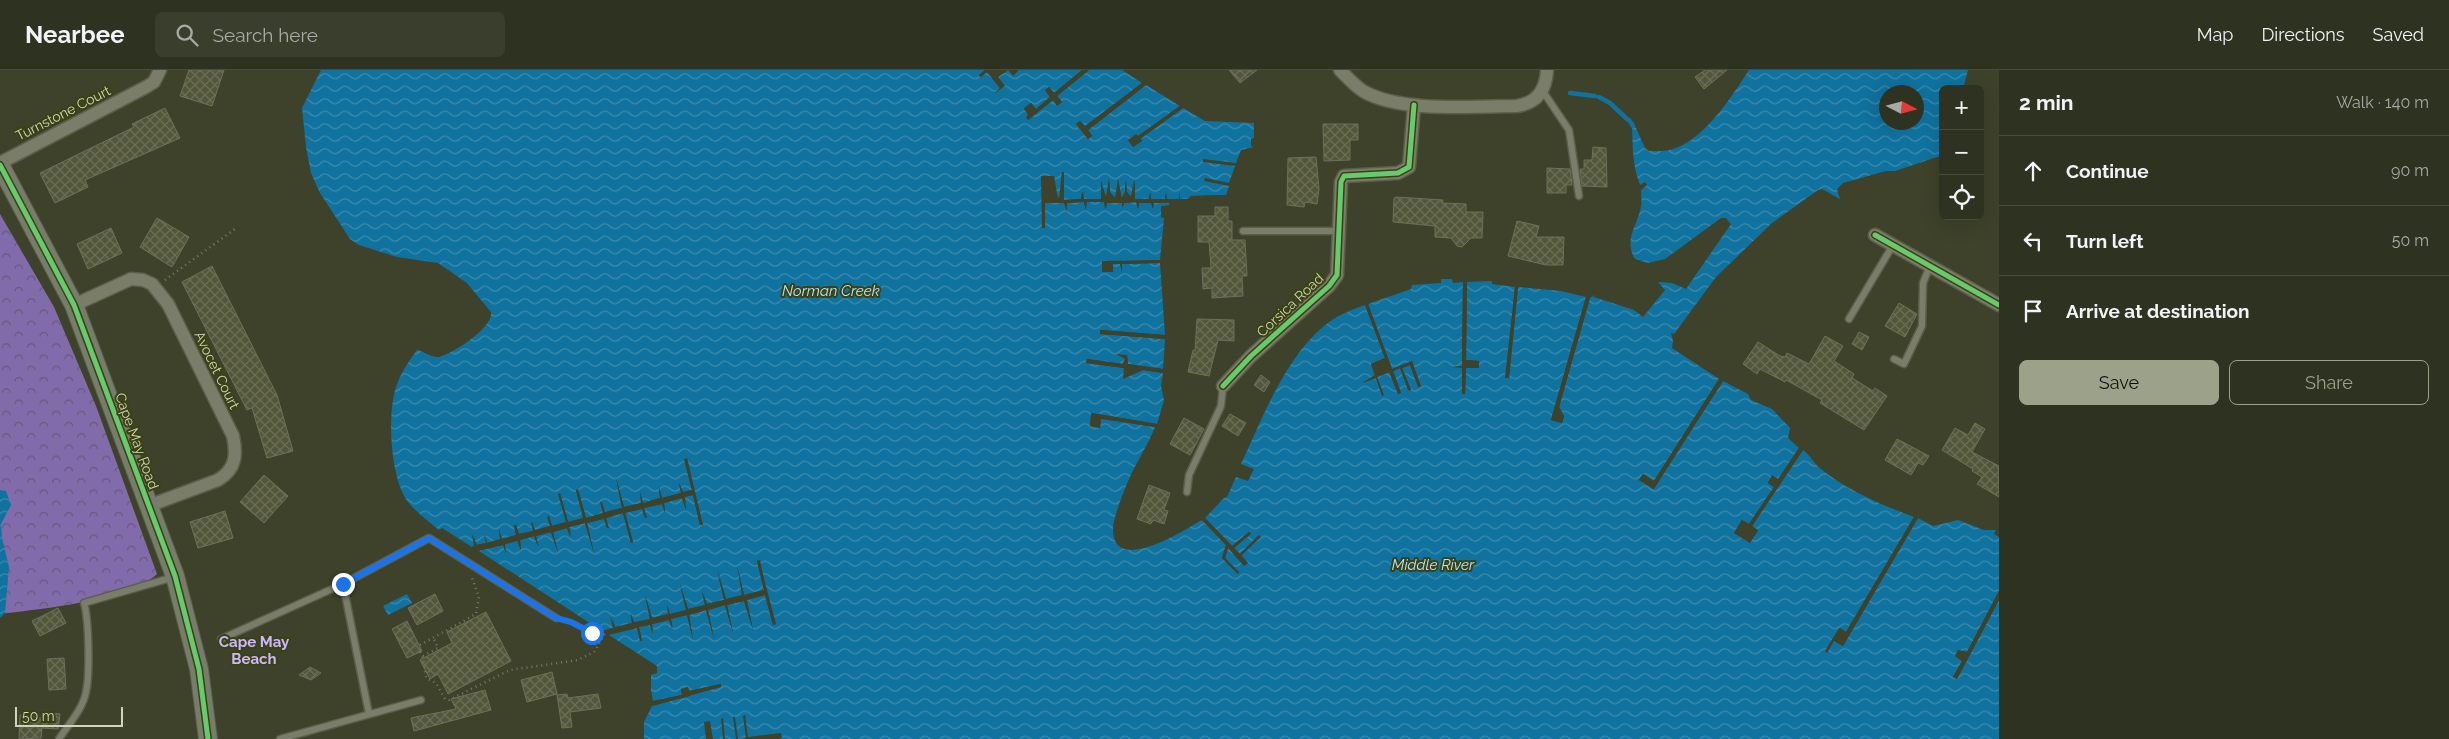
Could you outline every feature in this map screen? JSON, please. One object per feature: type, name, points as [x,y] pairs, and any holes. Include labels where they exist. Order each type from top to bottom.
[{"type":"street","name":"Turnstone Court","points":[[0,164],[146,88],[154,82],[160,70]]},
{"type":"street","points":[[1340,70],[1364,91],[1389,101],[1414,105],[1517,106],[1527,104],[1542,90],[1547,70]]},
{"type":"street","name":"Corsica Road","points":[[1223,386],[1251,356],[1329,286],[1337,275],[1340,190],[1344,176],[1398,173],[1408,167],[1414,105]]},
{"type":"street","name":"Cape May Road","points":[[0,164],[74,305],[175,576],[199,669],[208,739]]},
{"type":"street","points":[[1876,235],[1999,305]]},
{"type":"street","points":[[74,305],[131,279],[144,280],[156,287]]},
{"type":"street","name":"Avocet Court","points":[[148,506],[218,480],[227,474],[234,463],[236,451],[233,436],[168,304],[156,287]]},
{"type":"lane","points":[[1542,90],[1569,130],[1579,196]]},
{"type":"lane","points":[[1243,231],[1339,231]]},
{"type":"lane","points":[[1849,318],[1893,245]]},
{"type":"lane","points":[[1894,360],[1904,364],[1922,326],[1923,283],[1930,266]]},
{"type":"lane","points":[[1187,492],[1189,475],[1221,406],[1223,386]]},
{"type":"lane","points":[[220,639],[343,584],[429,538],[556,618]]},
{"type":"lane","points":[[59,739],[80,706],[86,692],[88,617],[84,603],[175,576]]},
{"type":"lane","points":[[343,584],[369,714]]},
{"type":"lane","points":[[280,739],[421,700]]},
{"type":"path","points":[[156,287],[234,230]]},
{"type":"path","points":[[420,645],[476,614],[479,597],[478,591],[462,558]]},
{"type":"path","points":[[556,618],[571,622],[602,638]]},
{"type":"path","points":[[420,652],[423,656],[427,679],[436,683],[448,700],[510,670],[578,660],[594,652],[605,633]]},
{"type":"path","points":[[423,656],[438,648],[433,637]]},
{"type":"green space","points":[[0,214],[54,307],[96,406],[157,574],[144,583],[126,591],[105,597],[59,606],[0,614]]},
{"type":"water","points":[[321,70],[985,70],[979,75],[981,77],[987,72],[1000,88],[994,93],[1004,86],[998,77],[1008,70],[1013,76],[1019,70],[1082,70],[1054,93],[1049,87],[1045,90],[1050,97],[1036,109],[1031,103],[1024,109],[1029,115],[1028,120],[1053,100],[1057,105],[1062,102],[1057,96],[1089,70],[1122,70],[1142,83],[1085,127],[1080,121],[1076,124],[1088,139],[1092,136],[1088,130],[1146,85],[1180,106],[1138,136],[1128,140],[1133,147],[1142,141],[1140,139],[1183,108],[1205,121],[1254,123],[1254,138],[1251,139],[1251,146],[1254,147],[1241,150],[1236,163],[1203,159],[1203,162],[1235,166],[1229,183],[1205,178],[1204,181],[1229,186],[1226,195],[1167,199],[1166,193],[1165,199],[1151,199],[1150,193],[1149,199],[1135,199],[1134,180],[1131,197],[1127,192],[1126,180],[1125,192],[1121,199],[1118,179],[1115,198],[1110,192],[1109,180],[1106,198],[1101,181],[1101,199],[1084,199],[1082,192],[1081,199],[1064,200],[1062,172],[1061,193],[1058,199],[1054,176],[1041,176],[1045,228],[1045,203],[1065,203],[1067,210],[1067,203],[1084,202],[1086,210],[1086,202],[1104,202],[1105,209],[1106,203],[1122,203],[1122,208],[1124,203],[1137,202],[1138,209],[1139,203],[1152,203],[1153,209],[1153,203],[1170,203],[1170,205],[1161,206],[1161,217],[1164,218],[1160,260],[1102,262],[1103,272],[1113,272],[1113,264],[1120,264],[1122,272],[1122,264],[1160,263],[1165,335],[1101,330],[1100,334],[1165,339],[1163,369],[1128,364],[1127,355],[1123,356],[1125,359],[1123,364],[1087,359],[1086,363],[1124,368],[1124,378],[1143,370],[1163,373],[1161,386],[1164,400],[1157,424],[1092,413],[1090,426],[1100,428],[1101,418],[1155,427],[1129,479],[1119,504],[1113,530],[1116,543],[1125,549],[1152,546],[1202,520],[1226,545],[1222,558],[1238,574],[1239,572],[1225,558],[1228,547],[1241,556],[1260,537],[1258,536],[1240,554],[1234,548],[1251,534],[1249,532],[1232,546],[1205,518],[1227,497],[1236,477],[1248,481],[1254,469],[1241,464],[1266,409],[1286,372],[1298,355],[1310,339],[1329,322],[1365,305],[1385,358],[1371,364],[1375,375],[1362,383],[1376,378],[1383,395],[1377,377],[1390,372],[1398,394],[1401,393],[1393,371],[1400,368],[1408,390],[1411,390],[1402,368],[1410,365],[1418,387],[1421,386],[1412,362],[1392,369],[1368,304],[1411,289],[1412,285],[1441,283],[1441,279],[1452,279],[1453,283],[1463,282],[1462,366],[1452,367],[1462,367],[1462,394],[1465,394],[1466,368],[1479,368],[1479,361],[1466,360],[1467,282],[1492,281],[1492,284],[1515,287],[1506,378],[1509,378],[1518,287],[1561,291],[1586,297],[1551,420],[1562,423],[1564,416],[1559,407],[1590,298],[1595,295],[1594,297],[1634,310],[1643,317],[1665,290],[1658,282],[1672,283],[1686,289],[1731,224],[1726,218],[1721,218],[1665,259],[1648,263],[1635,259],[1630,245],[1631,238],[1641,206],[1641,190],[1647,185],[1645,182],[1640,185],[1636,170],[1633,156],[1632,127],[1636,128],[1645,148],[1649,151],[1666,151],[1687,143],[1698,135],[1717,115],[1749,70],[1968,70],[1964,85],[1939,85],[1939,156],[1895,171],[1886,171],[1843,183],[1837,189],[1840,199],[1822,189],[1818,190],[1772,223],[1716,277],[1674,334],[1671,333],[1672,348],[1719,379],[1654,481],[1643,474],[1639,480],[1654,489],[1723,381],[1748,394],[1751,400],[1772,409],[1790,428],[1788,438],[1799,448],[1778,480],[1772,476],[1768,483],[1774,487],[1749,524],[1742,520],[1734,533],[1750,542],[1758,531],[1752,526],[1803,450],[1818,467],[1842,484],[1914,517],[1846,632],[1840,628],[1834,641],[1843,646],[1918,518],[1933,526],[1958,520],[1984,530],[1996,530],[1994,534],[1999,537],[1999,591],[1967,652],[1958,650],[1955,656],[1962,661],[1953,677],[1957,679],[1999,600],[1999,739],[779,739],[782,738],[781,733],[748,737],[745,715],[743,716],[746,738],[738,739],[735,717],[733,717],[736,739],[725,739],[723,718],[721,719],[723,739],[713,739],[710,721],[704,722],[706,739],[644,739],[644,722],[652,706],[721,687],[721,684],[689,691],[688,688],[681,689],[682,695],[653,701],[651,675],[657,673],[657,666],[609,635],[637,628],[640,641],[642,640],[639,627],[650,625],[653,634],[652,624],[669,620],[673,629],[671,619],[687,615],[693,639],[689,615],[706,610],[714,639],[708,610],[725,605],[733,633],[727,605],[744,601],[753,630],[746,600],[765,595],[773,625],[760,560],[757,561],[764,590],[744,595],[737,566],[743,595],[726,599],[717,571],[724,600],[707,604],[702,592],[705,605],[688,609],[680,584],[686,610],[670,614],[667,605],[668,614],[652,618],[645,595],[650,619],[634,623],[631,613],[632,623],[615,628],[612,616],[614,628],[602,631],[479,551],[503,545],[506,553],[504,544],[518,541],[521,550],[520,540],[534,536],[538,547],[536,536],[551,532],[558,553],[553,532],[567,528],[572,537],[569,527],[585,523],[594,553],[587,523],[604,518],[607,528],[606,518],[623,513],[631,543],[633,542],[625,513],[642,508],[645,518],[644,508],[662,504],[665,513],[664,503],[682,498],[686,510],[684,497],[693,495],[700,525],[703,525],[684,459],[692,490],[683,492],[679,483],[681,493],[662,498],[659,487],[660,498],[643,503],[640,492],[641,503],[624,507],[616,478],[622,508],[605,512],[601,502],[603,513],[586,518],[578,490],[576,490],[584,518],[568,522],[560,493],[566,522],[552,526],[549,516],[550,526],[535,531],[532,522],[533,531],[519,534],[516,525],[514,526],[516,535],[502,539],[499,529],[500,539],[487,543],[483,534],[486,543],[476,545],[473,534],[475,546],[472,547],[442,528],[439,530],[415,510],[402,491],[394,462],[391,429],[393,399],[396,387],[405,368],[417,350],[436,357],[453,351],[480,332],[490,318],[491,312],[467,283],[438,263],[397,257],[359,245],[350,239],[320,193],[311,173],[302,108]]},
{"type":"water","points":[[0,490],[6,491],[11,505],[1,524],[2,538],[9,567],[5,613],[0,618]]},
{"type":"water","points":[[407,594],[412,603],[388,615],[383,606]]},
{"type":"pier","points":[[988,70],[1001,86],[990,70],[996,74],[1001,70],[1008,70],[998,77],[1005,86],[994,94],[1000,88],[987,72],[980,77],[979,75]]},
{"type":"pier","points":[[1082,70],[1089,70],[1057,96],[1062,102],[1057,106],[1053,100],[1028,120],[1026,117],[1028,115],[1024,108],[1031,103],[1036,109],[1050,97],[1045,90],[1049,87],[1054,93]]},
{"type":"pier","points":[[1142,83],[1146,85],[1088,130],[1092,136],[1088,139],[1076,124],[1080,121],[1085,126]]},
{"type":"pier","points":[[1180,106],[1183,108],[1141,138],[1142,141],[1133,147],[1128,140],[1136,134],[1138,136]]},
{"type":"pier","points":[[1062,172],[1064,172],[1064,200],[1081,199],[1083,191],[1084,199],[1101,199],[1101,181],[1106,198],[1109,179],[1110,192],[1115,198],[1118,191],[1118,179],[1122,199],[1125,192],[1125,180],[1127,192],[1131,197],[1135,180],[1135,199],[1149,199],[1150,192],[1151,199],[1165,199],[1165,193],[1167,199],[1179,199],[1180,193],[1180,200],[1188,199],[1191,196],[1228,195],[1226,198],[1172,201],[1170,208],[1169,203],[1154,203],[1153,209],[1151,203],[1139,203],[1138,209],[1136,202],[1124,203],[1122,208],[1122,203],[1107,203],[1106,209],[1104,202],[1087,202],[1086,210],[1084,202],[1067,203],[1067,211],[1064,203],[1045,203],[1045,228],[1042,228],[1041,176],[1054,176],[1055,192],[1059,199]],"holes":[[[1044,178],[1052,178],[1056,201],[1044,201]]]},
{"type":"pier","points":[[1160,260],[1160,263],[1122,264],[1122,272],[1120,264],[1113,264],[1113,272],[1102,272],[1102,261]]},
{"type":"pier","points":[[1463,282],[1467,282],[1466,360],[1479,361],[1479,368],[1466,368],[1465,394],[1462,394],[1462,368],[1452,367],[1462,366]]},
{"type":"pier","points":[[1515,287],[1518,287],[1509,378],[1505,378]]},
{"type":"pier","points":[[1586,297],[1590,298],[1559,407],[1564,416],[1562,423],[1551,420]]},
{"type":"pier","points":[[1368,304],[1392,369],[1412,361],[1421,387],[1419,387],[1410,365],[1402,368],[1411,390],[1409,391],[1400,368],[1393,371],[1401,393],[1398,394],[1389,372],[1377,377],[1384,395],[1382,396],[1376,378],[1362,383],[1375,376],[1371,364],[1385,358],[1365,305]]},
{"type":"pier","points":[[1100,330],[1165,335],[1165,339],[1100,334]]},
{"type":"pier","points":[[1116,354],[1127,355],[1128,364],[1163,369],[1163,373],[1143,370],[1123,379],[1124,368],[1086,363],[1087,359],[1123,364],[1125,359]]},
{"type":"pier","points":[[1719,379],[1723,381],[1653,489],[1639,480],[1643,474],[1654,481]]},
{"type":"pier","points":[[1091,413],[1157,424],[1155,427],[1101,419],[1100,428],[1090,426]]},
{"type":"pier","points":[[1799,448],[1803,450],[1752,526],[1758,530],[1750,543],[1734,533],[1742,520],[1749,524],[1774,487],[1768,483],[1772,475],[1778,479]]},
{"type":"pier","points":[[687,458],[703,525],[700,525],[693,495],[685,497],[686,510],[682,498],[664,503],[665,513],[662,504],[644,508],[647,518],[645,518],[642,509],[625,513],[633,542],[631,543],[623,513],[606,518],[609,528],[607,528],[604,519],[587,523],[594,554],[585,523],[569,527],[570,538],[567,528],[553,532],[558,553],[551,532],[536,536],[539,547],[534,536],[520,540],[521,551],[517,541],[505,544],[506,553],[503,545],[476,550],[693,492],[474,549],[472,547],[474,546],[472,534],[477,545],[486,543],[485,533],[487,543],[500,539],[499,529],[502,539],[516,535],[514,525],[516,525],[519,534],[533,531],[531,522],[535,530],[550,526],[547,517],[549,516],[552,526],[566,522],[558,494],[560,493],[568,522],[583,518],[576,490],[578,489],[586,518],[603,513],[600,502],[602,502],[605,512],[622,508],[616,478],[624,507],[641,503],[640,492],[643,503],[660,498],[659,487],[662,498],[681,493],[679,483],[683,492],[692,490],[684,459]]},
{"type":"pier","points":[[1914,517],[1918,518],[1843,646],[1834,641],[1827,653],[1825,651],[1839,628],[1846,632]]},
{"type":"pier","points":[[1205,518],[1232,546],[1249,532],[1251,533],[1234,548],[1240,554],[1259,535],[1261,537],[1241,555],[1248,563],[1244,566],[1228,548],[1225,558],[1239,572],[1238,574],[1222,558],[1226,545],[1202,520]]},
{"type":"pier","points":[[759,560],[776,624],[773,625],[765,595],[747,600],[753,630],[744,601],[727,605],[733,633],[725,605],[708,610],[714,639],[706,610],[689,615],[693,640],[687,615],[671,619],[672,629],[669,620],[652,624],[653,634],[650,625],[639,627],[642,641],[637,628],[607,634],[765,592],[605,633],[602,631],[613,628],[610,616],[615,627],[632,623],[630,613],[634,622],[650,619],[645,595],[652,618],[668,614],[667,605],[670,614],[686,610],[680,584],[688,609],[705,605],[702,591],[707,604],[724,600],[718,571],[726,599],[742,595],[737,565],[744,595],[764,590],[757,561]]},
{"type":"pier","points":[[1999,591],[1999,600],[1957,679],[1953,677],[1962,661],[1955,656],[1958,650],[1967,652]]},
{"type":"pier","points":[[721,684],[721,687],[652,706],[653,701],[682,695],[681,689],[688,687],[689,691]]},
{"type":"building","points":[[189,70],[224,70],[212,106],[180,96]]},
{"type":"building","points":[[1229,70],[1257,70],[1240,83]]},
{"type":"building","points":[[1705,70],[1727,70],[1704,89],[1695,77]]},
{"type":"building","points":[[165,108],[180,138],[85,180],[88,187],[55,203],[40,173],[134,127],[132,124]]},
{"type":"building","points":[[1323,124],[1358,124],[1358,140],[1350,140],[1350,160],[1324,161]]},
{"type":"building","points":[[1593,147],[1606,148],[1607,187],[1582,186],[1580,169],[1584,169],[1584,160],[1592,160]]},
{"type":"building","points":[[1316,157],[1319,189],[1317,204],[1305,202],[1304,207],[1287,205],[1288,158]]},
{"type":"building","points":[[1547,168],[1570,169],[1572,185],[1566,185],[1566,193],[1547,193]]},
{"type":"building","points":[[1394,198],[1443,200],[1442,203],[1466,204],[1466,212],[1483,212],[1482,238],[1471,238],[1462,247],[1457,246],[1451,238],[1435,237],[1435,226],[1393,222]]},
{"type":"building","points":[[1215,207],[1228,207],[1228,221],[1232,221],[1232,240],[1245,240],[1247,276],[1242,276],[1243,296],[1212,298],[1212,288],[1203,289],[1202,268],[1211,268],[1209,242],[1198,242],[1198,216],[1215,216]]},
{"type":"building","points":[[157,218],[189,237],[172,267],[140,247]]},
{"type":"building","points":[[1517,221],[1539,226],[1536,237],[1564,237],[1563,265],[1546,265],[1508,256]]},
{"type":"building","points":[[111,228],[122,253],[88,269],[77,244]]},
{"type":"building","points":[[212,266],[277,395],[293,451],[267,458],[252,408],[247,410],[182,282]]},
{"type":"building","points":[[1899,303],[1917,314],[1905,337],[1885,326]]},
{"type":"building","points":[[1197,319],[1234,320],[1234,341],[1218,340],[1209,376],[1188,372],[1193,350],[1195,351]]},
{"type":"building","points":[[1859,332],[1869,337],[1862,350],[1852,344]]},
{"type":"building","points":[[1825,336],[1843,346],[1834,361],[1854,374],[1852,378],[1873,391],[1875,388],[1887,396],[1864,430],[1820,403],[1822,400],[1786,380],[1785,382],[1760,369],[1757,374],[1743,364],[1758,342],[1780,356],[1785,357],[1787,353],[1809,364]]},
{"type":"building","points":[[1261,375],[1270,382],[1264,392],[1254,385]]},
{"type":"building","points":[[1230,414],[1246,423],[1238,436],[1222,426]]},
{"type":"building","points":[[1184,418],[1204,429],[1190,455],[1170,444]]},
{"type":"building","points":[[1975,423],[1985,429],[1972,452],[1999,466],[1999,497],[1977,484],[1982,477],[1972,471],[1973,469],[1942,450],[1955,428],[1968,435]]},
{"type":"building","points":[[1897,439],[1929,456],[1923,465],[1918,463],[1911,475],[1885,460]]},
{"type":"building","points":[[264,475],[288,496],[264,523],[240,502]]},
{"type":"building","points":[[1149,485],[1170,493],[1164,510],[1168,511],[1164,524],[1153,520],[1151,524],[1137,519]]},
{"type":"building","points":[[225,511],[233,538],[198,548],[190,522]]},
{"type":"building","points":[[435,594],[443,611],[417,625],[408,608]]},
{"type":"building","points":[[58,608],[66,623],[40,636],[32,621]]},
{"type":"building","points":[[486,612],[511,661],[448,694],[438,674],[430,679],[420,660],[452,643],[447,632]]},
{"type":"building","points":[[407,621],[422,651],[407,658],[392,629]]},
{"type":"building","points":[[64,658],[66,689],[49,690],[47,659]]},
{"type":"building","points":[[310,667],[321,673],[311,680],[299,675]]},
{"type":"building","points":[[552,672],[557,694],[527,702],[521,680]]},
{"type":"building","points":[[485,690],[491,710],[414,731],[411,718],[456,709],[451,699]]},
{"type":"building","points":[[567,694],[568,698],[598,694],[601,708],[570,712],[572,727],[562,728],[557,695]]},
{"type":"building","points":[[44,712],[60,714],[58,729],[42,728],[41,738],[19,739],[20,715],[44,718]]},
{"type":"waterway","points":[[1570,93],[1595,96]]},
{"type":"waterway","points":[[1599,97],[1610,103],[1627,119]]},
{"type":"waterway","points":[[1629,120],[1633,126]]},
{"type":"cycle path","points":[[1223,386],[1251,356],[1329,286],[1337,275],[1341,182],[1344,176],[1398,173],[1409,167],[1414,105]]},
{"type":"cycle path","points":[[0,165],[74,305],[175,576],[199,669],[208,739]]},
{"type":"cycle path","points":[[1875,235],[1999,305]]},
{"type":"district","name":"Cape May Beach","points":[[254,650]]},
{"type":"route","points":[[343,584],[429,538],[556,618],[571,622],[592,633]]},
{"type":"water label","name":"Norman Creek","points":[[831,291]]},
{"type":"water label","name":"Middle River","points":[[1433,565]]}]
